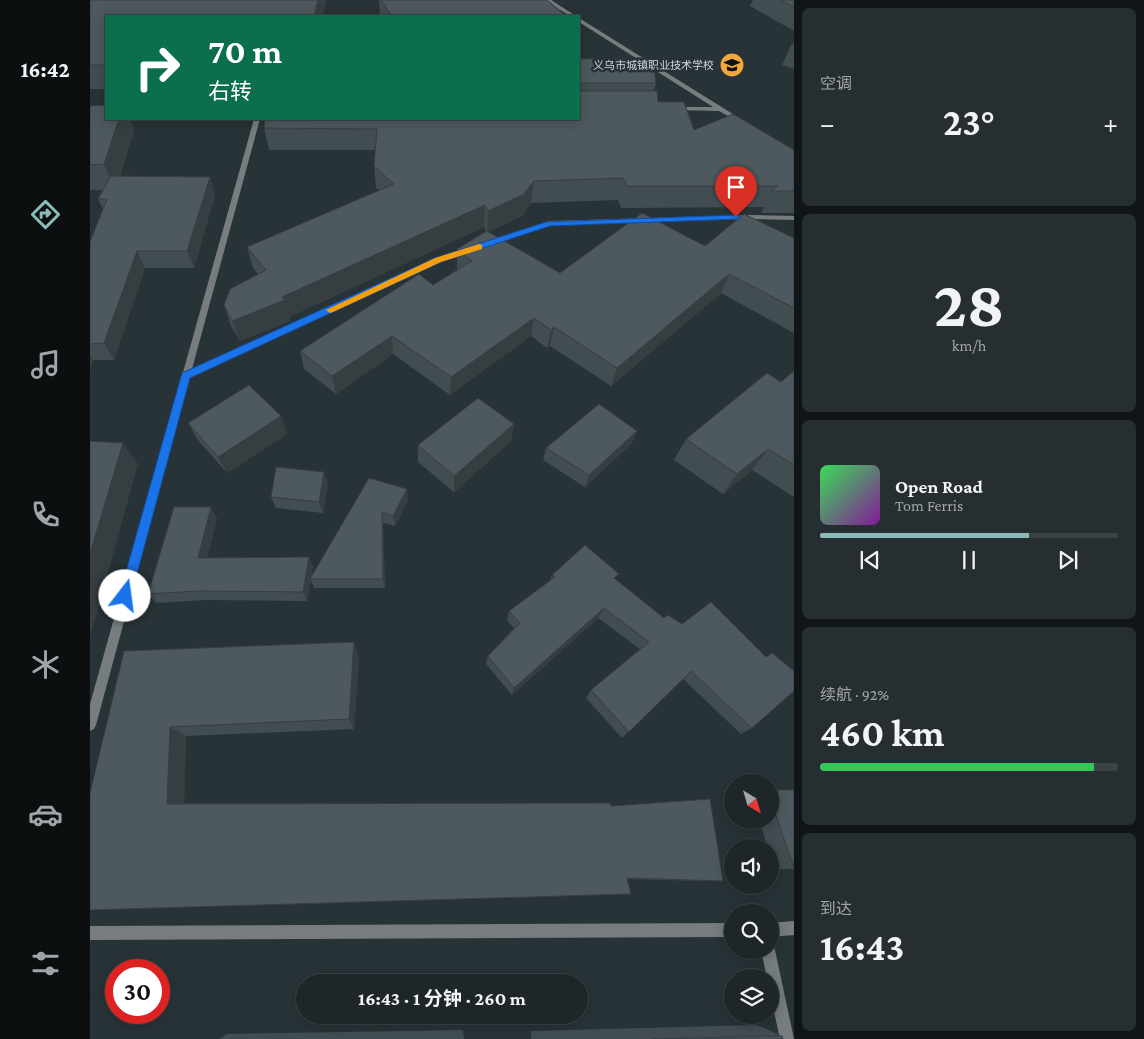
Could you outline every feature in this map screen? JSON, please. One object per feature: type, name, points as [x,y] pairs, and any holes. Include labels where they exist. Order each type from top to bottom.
[{"type":"street","points":[[547,0],[571,15]]},
{"type":"street","points":[[580,21],[745,123]]},
{"type":"street","points":[[664,109],[720,109]]},
{"type":"street","points":[[90,725],[257,120]]},
{"type":"street","points":[[484,245],[549,224],[744,217],[794,218]]},
{"type":"street","points":[[186,376],[438,260],[475,248]]},
{"type":"street","points":[[779,929],[794,928]]},
{"type":"street","points":[[90,933],[724,930]]},
{"type":"street","points":[[770,959],[787,1039]]},
{"type":"building","points":[[90,0],[318,0],[314,15],[105,15],[105,65],[90,65]]},
{"type":"building","points":[[381,0],[547,0],[565,15],[391,15]]},
{"type":"building","points":[[781,0],[794,0],[794,7]]},
{"type":"building","points":[[653,58],[656,83],[583,83],[581,91],[657,91],[658,102],[684,102],[694,130],[733,114],[794,150],[794,191],[771,191],[778,186],[627,186],[623,178],[534,181],[524,194],[488,211],[485,205],[282,297],[285,300],[232,321],[224,305],[230,289],[266,270],[247,247],[394,184],[374,166],[377,129],[264,128],[265,120],[580,120],[580,59]]},
{"type":"building","points":[[105,105],[105,120],[119,120],[104,164],[90,165],[90,106]]},
{"type":"building","points":[[111,176],[210,177],[187,251],[137,251],[104,343],[90,344],[90,242],[107,199],[98,199]]},
{"type":"building","points":[[642,213],[705,246],[744,214],[794,238],[794,308],[729,274],[617,368],[554,327],[551,330],[534,318],[451,377],[392,336],[332,376],[300,351],[419,274],[433,285],[472,261],[457,249],[487,231],[560,273]]},
{"type":"building","points":[[794,371],[794,465],[768,449],[737,474],[686,439],[767,373],[781,382]]},
{"type":"building","points":[[249,385],[281,416],[218,457],[188,423]]},
{"type":"building","points":[[478,398],[514,424],[454,476],[418,445]]},
{"type":"building","points":[[599,404],[637,431],[589,475],[546,448]]},
{"type":"building","points":[[90,441],[123,443],[90,554]]},
{"type":"building","points":[[276,467],[324,472],[319,502],[271,497]]},
{"type":"building","points":[[369,478],[407,489],[393,516],[382,512],[383,579],[310,579]]},
{"type":"building","points":[[174,507],[211,507],[198,558],[309,557],[303,592],[198,591],[148,594]]},
{"type":"building","points":[[585,545],[619,574],[614,578],[664,618],[668,615],[682,624],[711,602],[766,657],[772,653],[794,671],[794,691],[752,728],[691,671],[629,732],[591,690],[649,642],[604,608],[514,688],[488,656],[520,623],[509,611],[555,577],[552,575]]},
{"type":"building","points":[[354,642],[349,719],[170,727],[167,804],[610,803],[611,806],[710,799],[723,881],[627,878],[631,894],[90,910],[90,793],[124,651]]},
{"type":"building","points":[[779,790],[794,790],[794,868],[779,824]]},
{"type":"building","points":[[782,1036],[783,1039],[651,1039]]},
{"type":"slow traffic","points":[[330,310],[438,260],[479,247]]},
{"type":"place","name":"义乌市城镇职业技术学校","points":[[732,65]]},
{"type":"route","points":[[125,596],[186,376],[438,260],[549,224],[736,217]]}]
